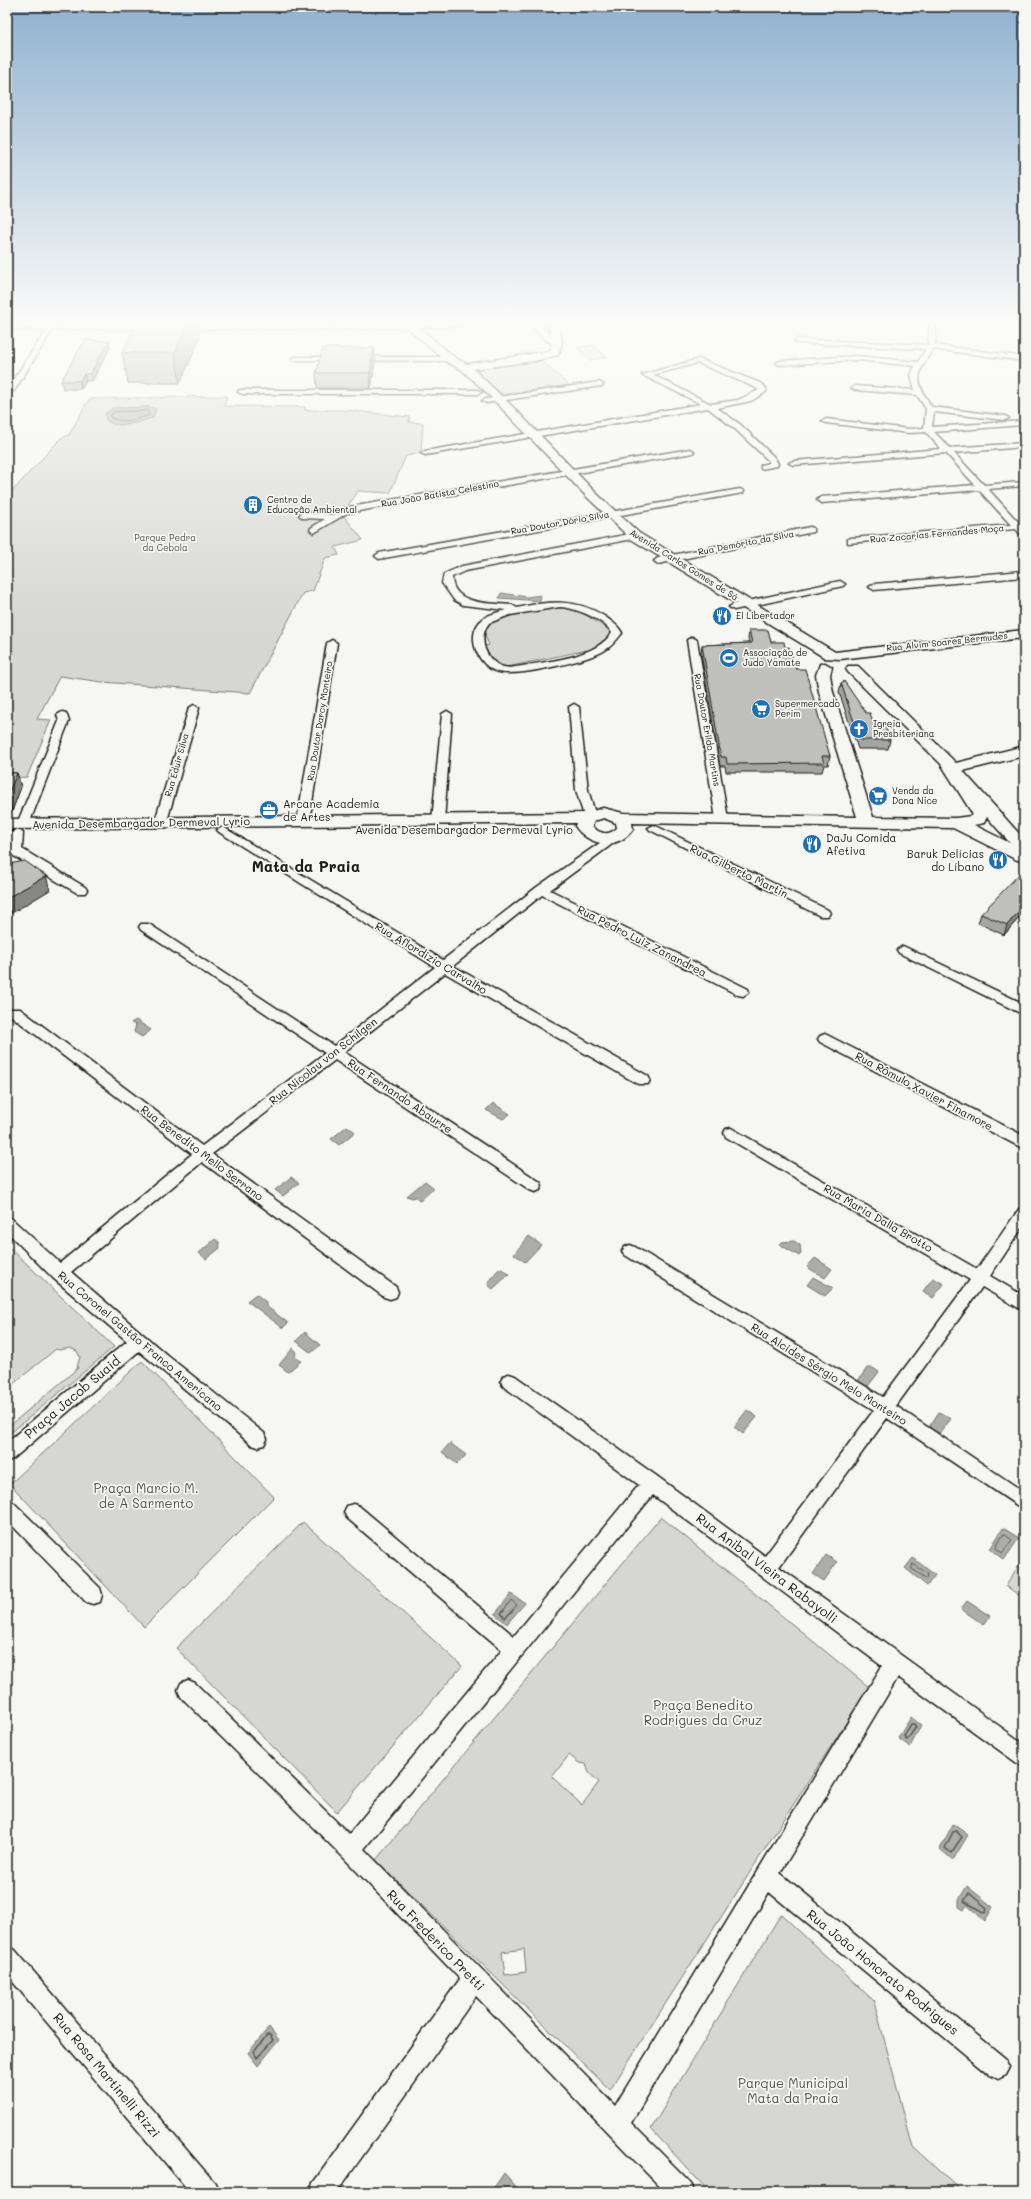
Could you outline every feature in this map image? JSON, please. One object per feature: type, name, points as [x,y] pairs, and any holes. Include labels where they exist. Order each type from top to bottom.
[{"type":"street","name":"Avenida Carlos Gomes de Sá","points":[[510,426],[521,437],[635,536],[748,604],[839,668]]},
{"type":"street","name":"Avenida Carlos Gomes de Sá","points":[[526,426],[534,434],[595,517],[622,539],[734,607],[839,668]]},
{"type":"street","points":[[425,453],[586,426]]},
{"type":"street","points":[[736,426],[769,456],[774,464],[764,467]]},
{"type":"street","points":[[863,426],[898,430],[928,430],[981,426]]},
{"type":"street","points":[[928,426],[928,430],[981,487],[1022,528]]},
{"type":"street","points":[[793,463],[1024,445]]},
{"type":"street","name":"Rua João Batista Celestino","points":[[314,530],[332,517],[344,511],[690,451]]},
{"type":"street","points":[[821,500],[1024,484]]},
{"type":"street","name":"Rua Doutor Dório Silva","points":[[379,556],[740,491]]},
{"type":"street","name":"Rua João Batista Celestino","points":[[303,514],[332,517]]},
{"type":"street","name":"Rua Zacarias Fernandes Moça","points":[[851,541],[1022,528]]},
{"type":"street","name":"Rua Demórito da Silva","points":[[658,561],[810,530]]},
{"type":"street","points":[[524,609],[493,617],[486,620],[481,626],[479,639],[481,652],[489,665],[495,669],[507,671],[589,654],[603,648],[614,640],[617,633],[611,625],[579,606],[560,604],[524,609],[466,603],[457,598],[446,580],[453,572],[462,569],[635,536]]},
{"type":"street","points":[[874,587],[1024,574]]},
{"type":"street","points":[[734,607],[840,584]]},
{"type":"street","name":"Rua Alvim Soares Bermudes","points":[[826,692],[839,668],[869,650],[1024,634]]},
{"type":"street","name":"Rua Doutor Erildo Martins","points":[[692,640],[722,819]]},
{"type":"street","name":"Rua Doutor Darcy Monteiro","points":[[303,822],[332,643]]},
{"type":"street","points":[[866,820],[826,692],[823,675],[839,668],[871,686],[956,765],[1024,849]]},
{"type":"street","points":[[574,707],[582,790],[590,822],[592,855]]},
{"type":"street","name":"Rua Eduir Silva","points":[[158,826],[194,708]]},
{"type":"street","points":[[432,825],[446,714]]},
{"type":"street","points":[[62,715],[64,721],[13,835],[82,890]]},
{"type":"street","points":[[956,765],[1020,754]]},
{"type":"street","points":[[590,822],[601,838],[619,829],[722,819],[972,822],[980,818],[980,812],[957,778],[956,765]]},
{"type":"street","points":[[590,822],[619,829],[860,827],[895,821]]},
{"type":"street","name":"Avenida Desembargador Dermeval Lyrio","points":[[13,835],[127,827],[303,822],[432,825]]},
{"type":"street","name":"Avenida Desembargador Dermeval Lyrio","points":[[158,826],[223,830],[590,822]]},
{"type":"street","points":[[956,823],[1024,856]]},
{"type":"street","name":"Rua Gilberto Martin","points":[[654,828],[824,913]]},
{"type":"street","name":"Rua Nicolau von Schilgen","points":[[59,1273],[202,1154],[335,1052],[541,890],[592,855],[619,829]]},
{"type":"street","name":"Rua Aflordizio Carvalho","points":[[223,830],[444,966],[643,1080]]},
{"type":"street","name":"Rua Pedro Luiz Zanandrea","points":[[541,890],[743,992]]},
{"type":"street","name":"Rua Fernando Abaurre","points":[[145,927],[535,1186]]},
{"type":"street","points":[[903,950],[1024,1010]]},
{"type":"street","name":"Rua Benedito Mello Serrano","points":[[15,1012],[202,1154],[390,1292]]},
{"type":"street","name":"Rua Rômulo Xavier Finamore","points":[[825,1039],[1024,1143]]},
{"type":"street","name":"Rua Maria Dalla Brotto","points":[[731,1133],[1024,1304]]},
{"type":"street","points":[[768,1567],[980,1278],[1024,1214]]},
{"type":"street","name":"Rua Coronel Gastão Franco Americano","points":[[7,1223],[59,1273],[138,1342],[258,1439]]},
{"type":"street","name":"Rua Alcides Sérgio Melo Monteiro","points":[[630,1251],[884,1408],[1024,1502]]},
{"type":"street","name":"Praça Jacob Suaid","points":[[7,1453],[138,1342]]},
{"type":"street","name":"Rua Anibal Vieira Rabayolli","points":[[509,1382],[768,1567],[895,1663],[1024,1756]]},
{"type":"street","points":[[350,1850],[652,1483]]},
{"type":"street","points":[[7,1508],[93,1595]]},
{"type":"street","points":[[353,1512],[515,1649]]},
{"type":"street","points":[[617,2124],[768,1877],[895,1663]]},
{"type":"street","name":"Rua Frederico Pretti","points":[[188,1690],[350,1850],[682,2192]]},
{"type":"street","name":"Rua João Honorato Rodrigues","points":[[768,1877],[998,2067]]},
{"type":"street","name":"Rua Rosa Martinelli Rizzi","points":[[7,1958],[206,2192]]},
{"type":"street","points":[[322,2192],[474,1979]]},
{"type":"green space","name":"Parque Pedra da Cebola","points":[[74,426],[423,426],[421,453],[406,456],[390,493],[358,491],[346,509],[343,515],[363,540],[335,547],[339,555],[325,558],[313,591],[303,593],[250,693],[102,682],[60,676],[37,719],[51,720],[27,777],[7,778],[7,497],[61,438],[69,435]]},
{"type":"green space","points":[[562,605],[571,606],[615,633],[597,648],[502,668],[495,667],[482,647],[489,645],[483,631],[488,621]]},
{"type":"green space","points":[[7,1245],[114,1347],[7,1436],[7,1428],[78,1368],[80,1357],[77,1351],[70,1348],[59,1350],[56,1349],[7,1389]]},
{"type":"green space","name":"Praça Marcio M. de A Sarmento","points":[[142,1361],[274,1497],[144,1627],[10,1484]]},
{"type":"green space","name":"Praça Benedito Rodrigues da Cruz","points":[[661,1517],[869,1687],[610,2090],[376,1860]],"holes":[[[569,1755],[579,1763],[586,1764],[589,1773],[599,1782],[582,1805],[552,1777]],[[524,1949],[526,1972],[505,1975],[502,1952]]]},
{"type":"green space","points":[[303,1522],[462,1666],[337,1812],[176,1648]]},
{"type":"green space","points":[[1024,1556],[1024,1599],[1006,1586]]},
{"type":"green space","name":"Parque Municipal Mata da Praia","points":[[781,1914],[874,2001],[913,2147],[962,2192],[709,2192],[651,2129]]},
{"type":"water","points":[[501,593],[527,597],[541,595],[540,601],[499,598]]},
{"type":"water","points":[[136,1020],[151,1030],[142,1037],[134,1032],[136,1025],[131,1023]]},
{"type":"water","points":[[493,1103],[510,1114],[503,1119],[486,1110]]},
{"type":"water","points":[[347,1126],[355,1132],[339,1145],[331,1139]]},
{"type":"water","points":[[291,1177],[299,1183],[283,1196],[275,1190]]},
{"type":"water","points":[[425,1181],[434,1188],[420,1201],[416,1197],[412,1198],[407,1196]]},
{"type":"water","points":[[529,1236],[541,1245],[525,1262],[514,1254]]},
{"type":"water","points":[[215,1239],[219,1242],[220,1248],[206,1259],[199,1253]]},
{"type":"water","points":[[794,1241],[800,1245],[801,1254],[799,1256],[779,1244],[782,1242]]},
{"type":"water","points":[[815,1258],[832,1269],[825,1278],[807,1267]]},
{"type":"water","points":[[500,1268],[509,1274],[493,1289],[488,1285],[489,1280]]},
{"type":"water","points":[[813,1277],[833,1288],[825,1296],[807,1285]]},
{"type":"water","points":[[933,1278],[944,1284],[933,1298],[923,1291]]},
{"type":"water","points":[[256,1294],[266,1302],[266,1306],[288,1323],[283,1328],[247,1301]]},
{"type":"water","points":[[305,1332],[320,1345],[311,1353],[296,1341]]},
{"type":"water","points":[[293,1348],[296,1351],[295,1357],[301,1361],[288,1372],[279,1365]]},
{"type":"water","points":[[867,1368],[873,1368],[879,1372],[868,1386],[864,1387],[857,1382]]},
{"type":"water","points":[[747,1410],[757,1417],[743,1434],[734,1427]]},
{"type":"water","points":[[939,1412],[951,1419],[939,1434],[929,1427]]},
{"type":"water","points":[[450,1443],[466,1455],[457,1464],[442,1452]]},
{"type":"water","points":[[1003,1528],[1019,1538],[1004,1560],[990,1549]]},
{"type":"water","points":[[826,1555],[837,1562],[824,1581],[813,1574]]},
{"type":"water","points":[[913,1558],[935,1575],[927,1586],[905,1568]]},
{"type":"water","points":[[511,1594],[525,1603],[507,1624],[495,1614]]},
{"type":"water","points":[[967,1601],[990,1616],[984,1625],[961,1609]]},
{"type":"water","points":[[911,1717],[921,1725],[910,1747],[898,1738]]},
{"type":"water","points":[[953,1824],[968,1835],[953,1860],[940,1849]]},
{"type":"water","points":[[967,1886],[993,1907],[985,1921],[967,1905],[964,1910],[959,1907],[959,1899]]},
{"type":"water","points":[[269,2027],[279,2040],[258,2066],[248,2053]]},
{"type":"water","points":[[504,2173],[521,2192],[495,2192],[493,2189]]},
{"type":"building","name":"Supermercado Perim","points":[[749,630],[768,630],[771,642],[784,642],[785,648],[789,647],[796,669],[805,669],[830,756],[822,756],[824,763],[727,764],[726,757],[721,757],[702,645],[752,643]]},
{"type":"building","points":[[844,681],[866,713],[870,713],[873,723],[884,723],[890,740],[860,740],[841,683]]},
{"type":"building","points":[[7,773],[17,773],[7,797]]},
{"type":"building","points":[[7,861],[9,864],[25,861],[46,876],[7,898]]},
{"type":"building","points":[[1024,869],[1024,906],[1007,925],[981,914]]},
{"type":"place","name":"Centro de Educação Ambiental","points":[[253,505]]},
{"type":"place","name":"El Libertador","points":[[722,616]]},
{"type":"place","name":"Associação de Judo Yamate","points":[[729,658]]},
{"type":"place","name":"Supermercado Perim","points":[[761,709]]},
{"type":"place","name":"Igreja Presbiteriana","points":[[859,729]]},
{"type":"place","name":"Venda da Dona Nice","points":[[878,796]]},
{"type":"place","name":"Arcane Academia de Artes","points":[[269,810]]},
{"type":"place","name":"DaJu Comida Afetiva","points":[[812,844]]},
{"type":"place","name":"Baruk Delícias do Líbano","points":[[998,860]]},
{"type":"district","name":"Mata da Praia","points":[[306,867]]}]
